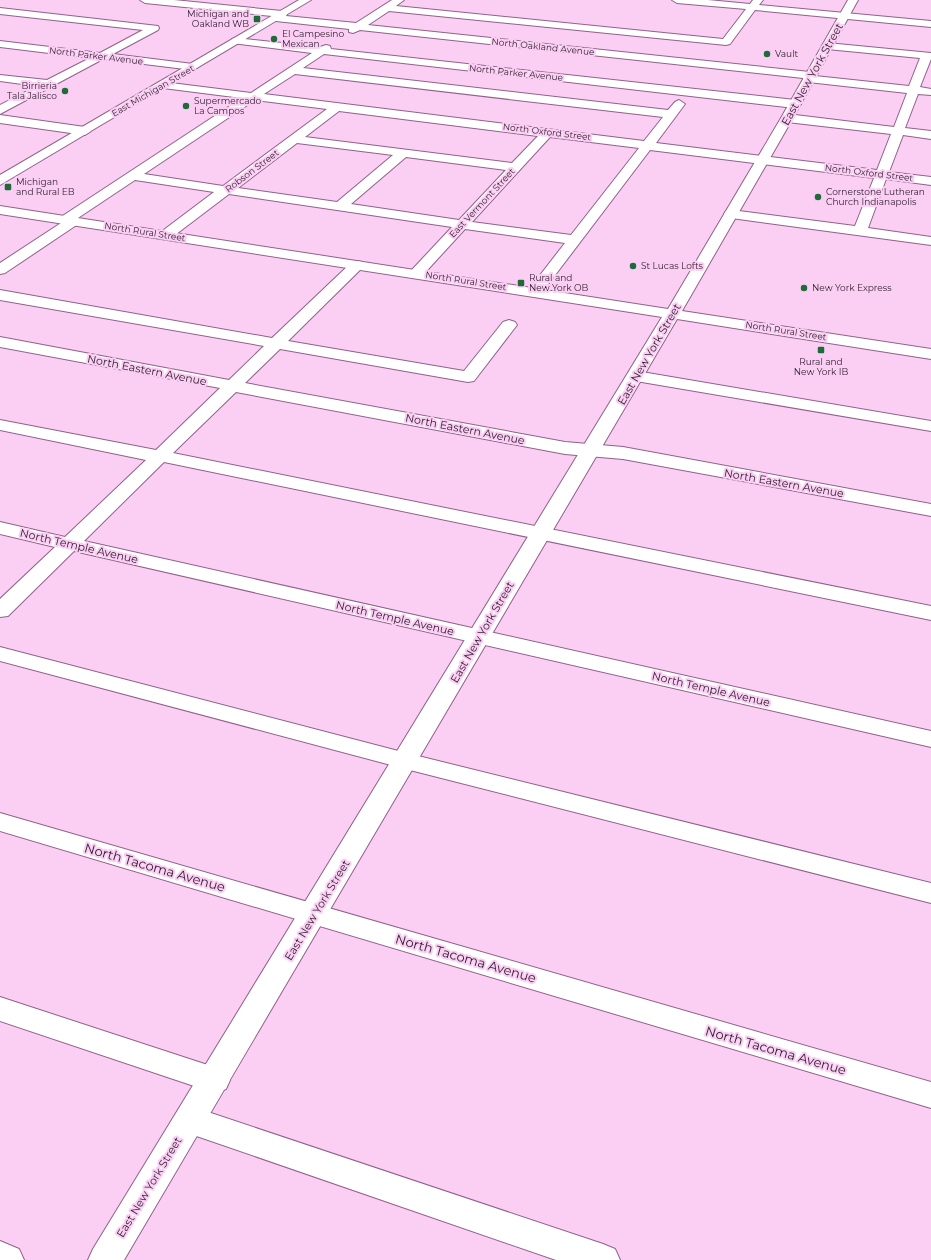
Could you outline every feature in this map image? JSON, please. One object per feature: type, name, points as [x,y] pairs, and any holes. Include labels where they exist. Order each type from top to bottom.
[{"type":"street","name":"North Oakland Avenue","points":[[146,0],[184,2],[358,27],[701,64],[931,92]]},
{"type":"street","name":"East Michigan Street","points":[[0,181],[306,0]]},
{"type":"street","points":[[0,270],[132,176],[399,0]]},
{"type":"street","points":[[677,0],[755,4],[844,16],[931,24]]},
{"type":"street","name":"East New York Street","points":[[106,1260],[406,761],[540,533],[636,376],[787,118],[854,0]]},
{"type":"street","points":[[164,12],[184,2]]},
{"type":"street","points":[[387,8],[726,42],[755,4]]},
{"type":"street","points":[[0,11],[154,28],[0,110]]},
{"type":"street","points":[[139,26],[152,19]]},
{"type":"street","name":"North Parker Avenue","points":[[236,41],[487,69],[684,88],[795,104]]},
{"type":"street","points":[[693,74],[717,42]]},
{"type":"street","name":"North Parker Avenue","points":[[0,44],[193,67]]},
{"type":"street","points":[[827,46],[929,56],[897,130],[860,231]]},
{"type":"street","points":[[487,69],[498,60]]},
{"type":"street","points":[[293,70],[672,114]]},
{"type":"street","points":[[0,78],[49,84]]},
{"type":"street","name":"North Oxford Street","points":[[163,85],[647,144],[931,181]]},
{"type":"street","points":[[535,292],[647,144],[672,114],[684,88]]},
{"type":"street","name":"Robson Street","points":[[166,235],[338,106]]},
{"type":"street","points":[[787,118],[931,134]]},
{"type":"street","points":[[0,119],[85,131]]},
{"type":"street","name":"East Vermont Street","points":[[416,274],[548,132]]},
{"type":"street","points":[[294,140],[515,167]]},
{"type":"street","points":[[339,207],[403,153]]},
{"type":"street","points":[[132,176],[226,191],[574,240]]},
{"type":"street","name":"North Rural Street","points":[[0,210],[931,354]]},
{"type":"street","points":[[731,214],[931,241]]},
{"type":"street","points":[[0,611],[357,265]]},
{"type":"street","points":[[0,295],[468,377],[509,325]]},
{"type":"street","name":"North Eastern Avenue","points":[[0,342],[565,448],[623,454],[931,510]]},
{"type":"street","points":[[636,376],[931,426]]},
{"type":"street","points":[[0,425],[931,612]]},
{"type":"street","name":"North Temple Avenue","points":[[0,528],[931,739]]},
{"type":"street","points":[[0,654],[406,761],[931,893]]},
{"type":"street","name":"North Tacoma Avenue","points":[[0,822],[931,1095]]},
{"type":"street","points":[[0,1009],[215,1080]]},
{"type":"street","points":[[190,1120],[603,1260]]},
{"type":"street","points":[[0,1257],[7,1260]]},
{"type":"place","name":"Michigan and Oakland WB","points":[[257,19]]},
{"type":"place","name":"El Campesino Mexican","points":[[274,39]]},
{"type":"place","name":"Vault","points":[[767,54]]},
{"type":"place","name":"Birrieria Tala Jalisco","points":[[65,91]]},
{"type":"place","name":"Supermercado La Campos","points":[[186,106]]},
{"type":"place","name":"Michigan and Rural EB","points":[[8,187]]},
{"type":"place","name":"Cornerstone Lutheran Church Indianapolis","points":[[818,197]]},
{"type":"place","name":"St Lucas Lofts","points":[[633,266]]},
{"type":"place","name":"Rural and New York OB","points":[[521,283]]},
{"type":"place","name":"New York Express","points":[[804,288]]},
{"type":"place","name":"Rural and New York IB","points":[[821,350]]}]
